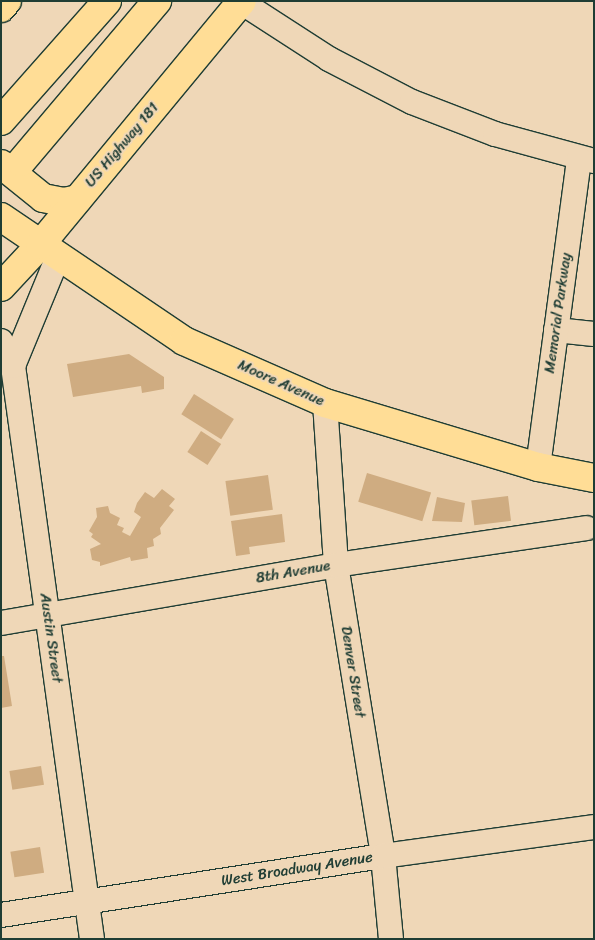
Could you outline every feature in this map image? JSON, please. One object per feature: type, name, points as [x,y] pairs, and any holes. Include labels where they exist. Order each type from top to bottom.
[{"type":"main road","points":[[1,8],[7,1]]},
{"type":"main road","points":[[1,121],[107,1]]},
{"type":"main road","points":[[78,199],[64,202],[42,198],[11,163],[157,1]]},
{"type":"main road","name":"US Highway 181","points":[[1,286],[49,251],[78,199],[242,2]]},
{"type":"main road","name":"Moore Avenue","points":[[1,217],[184,341],[325,403],[538,467],[594,478]]},
{"type":"street","points":[[242,2],[329,59],[412,102],[495,134],[586,160]]},
{"type":"street","name":"Memorial Parkway","points":[[538,467],[556,330],[586,160]]},
{"type":"street","points":[[13,366],[49,251]]},
{"type":"street","points":[[556,330],[594,334]]},
{"type":"street","name":"Austin Street","points":[[1,341],[13,366],[92,939]]},
{"type":"street","name":"Denver Street","points":[[325,403],[336,565],[383,856],[391,939]]},
{"type":"street","name":"8th Avenue","points":[[1,623],[336,565],[586,528]]},
{"type":"street","name":"West Broadway Avenue","points":[[1,915],[383,856],[594,827]]},
{"type":"building","points":[[129,354],[164,377],[164,389],[142,393],[141,386],[73,397],[67,364]]},
{"type":"building","points":[[194,394],[234,419],[221,439],[181,414]]},
{"type":"building","points":[[201,431],[221,444],[208,465],[187,452]]},
{"type":"building","points":[[367,473],[431,493],[422,521],[358,502]]},
{"type":"building","points":[[268,475],[273,510],[230,516],[225,481]]},
{"type":"building","points":[[162,489],[175,499],[169,506],[174,510],[160,528],[161,534],[153,539],[154,546],[147,548],[148,558],[131,561],[130,557],[100,566],[100,562],[92,560],[90,549],[101,544],[91,537],[93,534],[89,531],[97,517],[96,508],[108,506],[110,513],[120,518],[117,525],[124,528],[122,532],[130,536],[141,517],[134,512],[137,503],[145,492],[154,498]]},
{"type":"building","points":[[508,496],[511,521],[474,525],[471,501]]},
{"type":"building","points":[[437,497],[465,503],[462,522],[432,521]]},
{"type":"building","points":[[282,514],[285,542],[249,547],[250,554],[236,556],[231,521]]},
{"type":"building","points":[[1,656],[4,656],[12,706],[1,708]]},
{"type":"building","points":[[41,766],[44,785],[12,790],[9,771]]},
{"type":"building","points":[[40,847],[44,873],[14,877],[10,852]]}]
